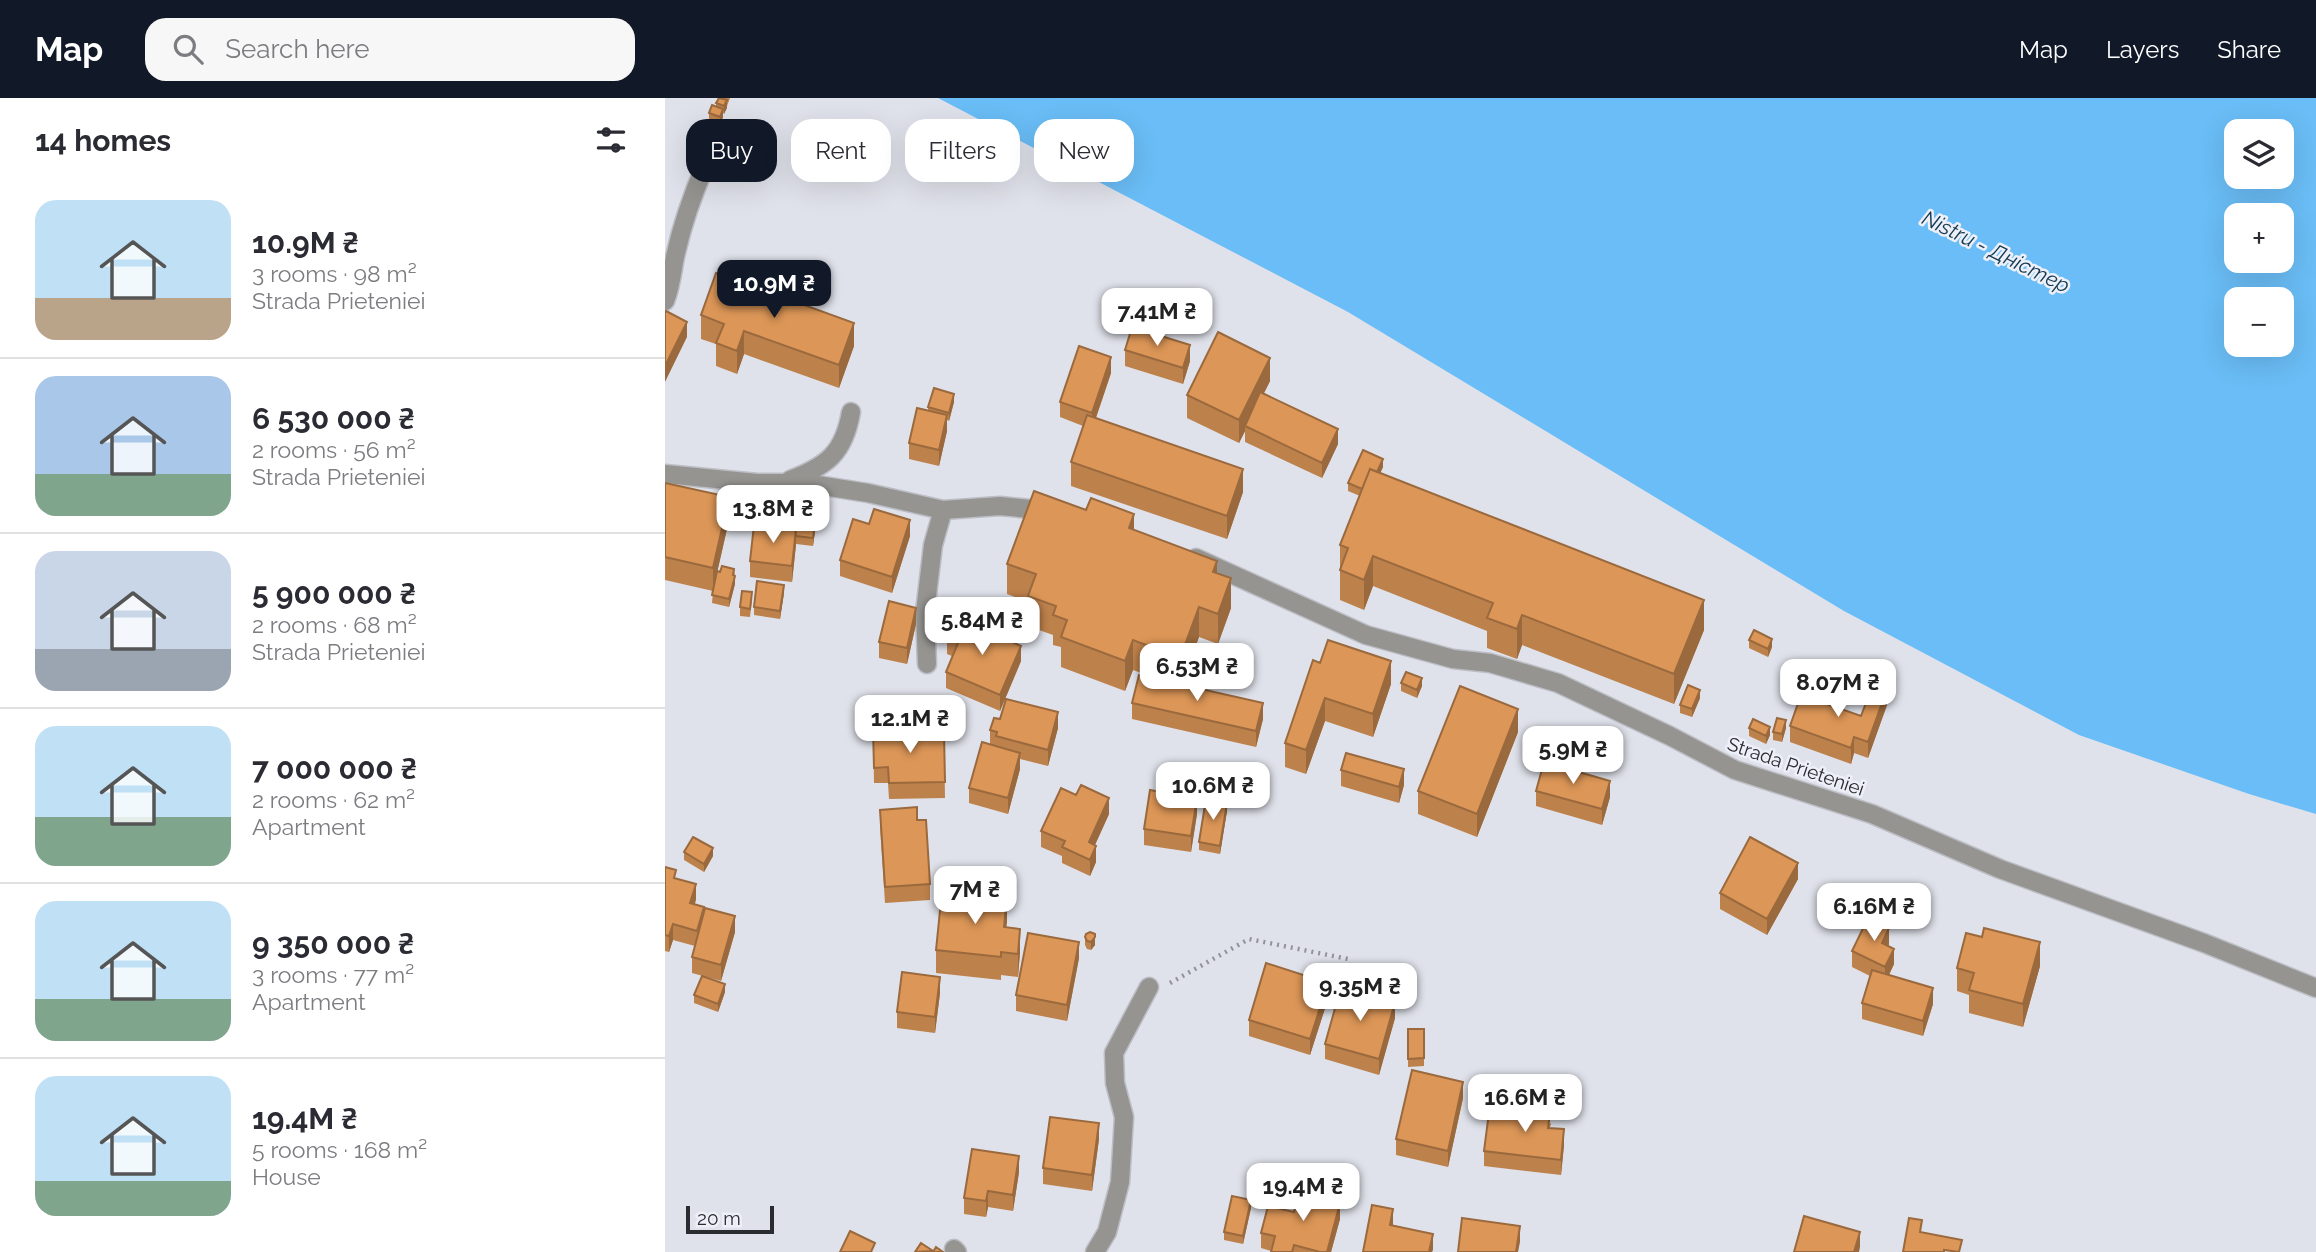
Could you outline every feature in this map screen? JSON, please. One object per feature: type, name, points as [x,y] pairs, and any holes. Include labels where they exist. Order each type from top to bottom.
[{"type":"street","points":[[665,301],[688,206],[698,182]]},
{"type":"street","points":[[765,483],[790,480],[823,466],[838,451],[848,431],[851,412]]},
{"type":"street","points":[[665,466],[694,477]]},
{"type":"street","points":[[665,474],[805,484],[868,493],[943,510],[1000,506],[1062,512]]},
{"type":"street","points":[[927,664],[925,612],[933,545],[943,510]]},
{"type":"street","name":"Strada Prieteniei","points":[[1176,549],[1366,635],[1453,659],[1490,663],[1558,683],[1670,736],[1734,770],[1872,814],[2000,869],[2204,943],[2316,988]]},
{"type":"street","points":[[1095,1252],[1107,1232],[1120,1182],[1124,1117],[1115,1083],[1114,1053],[1149,987]]},
{"type":"path","points":[[1149,987],[1178,980],[1249,939],[1348,960]]},
{"type":"water","name":"Nistru - Дністер","points":[[938,98],[2316,98],[2316,814],[2249,794],[2079,735],[1844,611],[1348,312],[1099,182],[1134,182],[1134,119],[1034,119],[1034,148],[1020,141],[1020,119],[978,119]]},
{"type":"building","points":[[719,98],[727,100],[724,106],[716,103]]},
{"type":"building","points":[[712,105],[723,109],[720,117],[709,113]]},
{"type":"building","points":[[716,273],[854,323],[839,365],[744,331],[737,351],[716,343],[724,324],[701,315]]},
{"type":"building","points":[[665,312],[687,322],[665,366]]},
{"type":"building","points":[[1132,327],[1190,345],[1183,368],[1125,350]]},
{"type":"building","points":[[1218,332],[1270,358],[1239,420],[1187,395]]},
{"type":"building","points":[[1079,346],[1111,357],[1092,413],[1060,402]]},
{"type":"building","points":[[934,388],[954,394],[949,413],[928,407]]},
{"type":"building","points":[[1260,392],[1338,429],[1322,463],[1245,426]]},
{"type":"building","points":[[917,408],[947,415],[939,450],[909,443]]},
{"type":"building","points":[[1087,415],[1243,469],[1227,516],[1071,462]]},
{"type":"building","points":[[1363,450],[1383,459],[1377,472],[1370,469],[1362,489],[1348,483]]},
{"type":"building","points":[[1370,469],[1704,600],[1674,674],[1522,615],[1517,629],[1487,618],[1493,603],[1373,556],[1364,580],[1340,570],[1348,548],[1340,545]]},
{"type":"building","points":[[665,483],[729,497],[713,568],[665,557]]},
{"type":"building","points":[[801,490],[819,493],[813,538],[796,536]]},
{"type":"building","points":[[1034,491],[1086,510],[1091,498],[1134,514],[1129,528],[1217,561],[1213,572],[1231,578],[1218,614],[1199,607],[1180,658],[1133,640],[1125,661],[1061,637],[1067,620],[1053,615],[1056,606],[1028,596],[1036,574],[1007,564]]},
{"type":"building","points":[[874,509],[910,520],[892,577],[840,560],[853,519],[869,524]]},
{"type":"building","points":[[754,525],[796,529],[792,566],[750,561]]},
{"type":"building","points":[[722,566],[734,569],[735,576],[729,599],[712,595],[717,571],[720,572]]},
{"type":"building","points":[[757,581],[784,585],[780,611],[754,607]]},
{"type":"building","points":[[742,591],[752,592],[750,609],[740,607]]},
{"type":"building","points":[[889,601],[916,608],[907,648],[879,642]]},
{"type":"building","points":[[954,622],[964,627],[966,622],[1021,646],[1000,695],[946,672],[958,643],[947,638]]},
{"type":"building","points":[[1754,630],[1772,639],[1768,649],[1749,640]]},
{"type":"building","points":[[1328,640],[1391,661],[1373,714],[1325,698],[1306,750],[1285,743],[1313,660],[1320,663]]},
{"type":"building","points":[[1406,672],[1422,678],[1417,690],[1401,683]]},
{"type":"building","points":[[1139,675],[1263,703],[1256,731],[1132,703]]},
{"type":"building","points":[[1873,684],[1887,689],[1868,742],[1854,737],[1851,748],[1790,726],[1801,695],[1861,716]]},
{"type":"building","points":[[1688,685],[1700,690],[1692,709],[1680,705]]},
{"type":"building","points":[[1460,686],[1518,709],[1477,814],[1418,791]]},
{"type":"building","points":[[1006,699],[1058,712],[1048,750],[996,736],[997,732],[990,730],[994,718],[1000,719]]},
{"type":"building","points":[[1777,718],[1786,720],[1782,734],[1773,732]]},
{"type":"building","points":[[1753,719],[1770,727],[1766,736],[1749,728]]},
{"type":"building","points":[[936,728],[936,733],[944,733],[945,782],[889,783],[888,767],[874,768],[873,729]]},
{"type":"building","points":[[982,742],[1020,753],[1008,798],[969,788]]},
{"type":"building","points":[[1346,753],[1404,769],[1399,787],[1341,770]]},
{"type":"building","points":[[1544,762],[1610,781],[1602,809],[1536,791]]},
{"type":"building","points":[[1081,785],[1109,798],[1089,842],[1096,846],[1090,860],[1062,847],[1065,841],[1041,831],[1061,788],[1076,795]]},
{"type":"building","points":[[1172,786],[1185,788],[1184,797],[1197,798],[1191,836],[1144,829],[1150,790],[1171,794]]},
{"type":"building","points":[[1206,799],[1227,803],[1220,846],[1199,842]]},
{"type":"building","points":[[917,807],[917,820],[926,820],[930,884],[885,887],[880,810]]},
{"type":"building","points":[[693,837],[713,848],[704,864],[684,852]]},
{"type":"building","points":[[1750,837],[1798,863],[1767,919],[1720,893]]},
{"type":"building","points":[[665,867],[676,870],[674,878],[696,884],[690,903],[704,907],[697,931],[673,924],[669,936],[665,935]]},
{"type":"building","points":[[942,891],[1007,898],[1004,927],[1020,929],[1018,954],[1001,952],[1001,957],[936,950]]},
{"type":"building","points":[[705,908],[735,916],[721,965],[692,957]]},
{"type":"building","points":[[1868,918],[1889,928],[1882,943],[1894,949],[1885,967],[1852,951]]},
{"type":"building","points":[[1984,928],[2040,942],[2023,1004],[1969,990],[1974,973],[1957,968],[1966,933],[1982,937]]},
{"type":"building","points":[[1090,932],[1095,934],[1091,942],[1085,937]]},
{"type":"building","points":[[1028,933],[1079,942],[1067,1005],[1016,995]]},
{"type":"building","points":[[1266,963],[1328,983],[1310,1039],[1249,1020]]},
{"type":"building","points":[[1872,970],[1933,988],[1923,1021],[1862,1003]]},
{"type":"building","points":[[902,972],[940,977],[935,1017],[897,1012]]},
{"type":"building","points":[[702,976],[725,984],[718,1004],[694,995]]},
{"type":"building","points":[[1341,987],[1395,1002],[1379,1059],[1325,1044]]},
{"type":"building","points":[[1408,1029],[1424,1029],[1424,1058],[1408,1059]]},
{"type":"building","points":[[1412,1070],[1463,1082],[1448,1151],[1396,1139]]},
{"type":"building","points":[[1524,1104],[1551,1107],[1548,1128],[1564,1129],[1561,1160],[1484,1151],[1489,1112],[1523,1116]]},
{"type":"building","points":[[1050,1117],[1099,1123],[1092,1175],[1043,1168]]},
{"type":"building","points":[[972,1149],[1019,1156],[1013,1195],[988,1191],[986,1201],[964,1198]]},
{"type":"building","points":[[1301,1185],[1323,1191],[1321,1198],[1340,1203],[1327,1252],[1294,1245],[1292,1252],[1271,1252],[1275,1236],[1261,1233],[1268,1206],[1294,1212]]},
{"type":"building","points":[[1232,1196],[1251,1200],[1243,1236],[1224,1232]]},
{"type":"building","points":[[1372,1205],[1393,1209],[1390,1225],[1433,1234],[1429,1252],[1363,1252]]},
{"type":"building","points":[[1804,1216],[1860,1232],[1854,1252],[1794,1252]]},
{"type":"building","points":[[1462,1218],[1520,1226],[1516,1252],[1458,1252]]},
{"type":"building","points":[[1909,1218],[1922,1220],[1920,1232],[1962,1240],[1959,1252],[1903,1252]]},
{"type":"building","points":[[850,1231],[875,1243],[871,1252],[840,1252]]},
{"type":"building","points":[[921,1243],[933,1251],[915,1252]]}]
